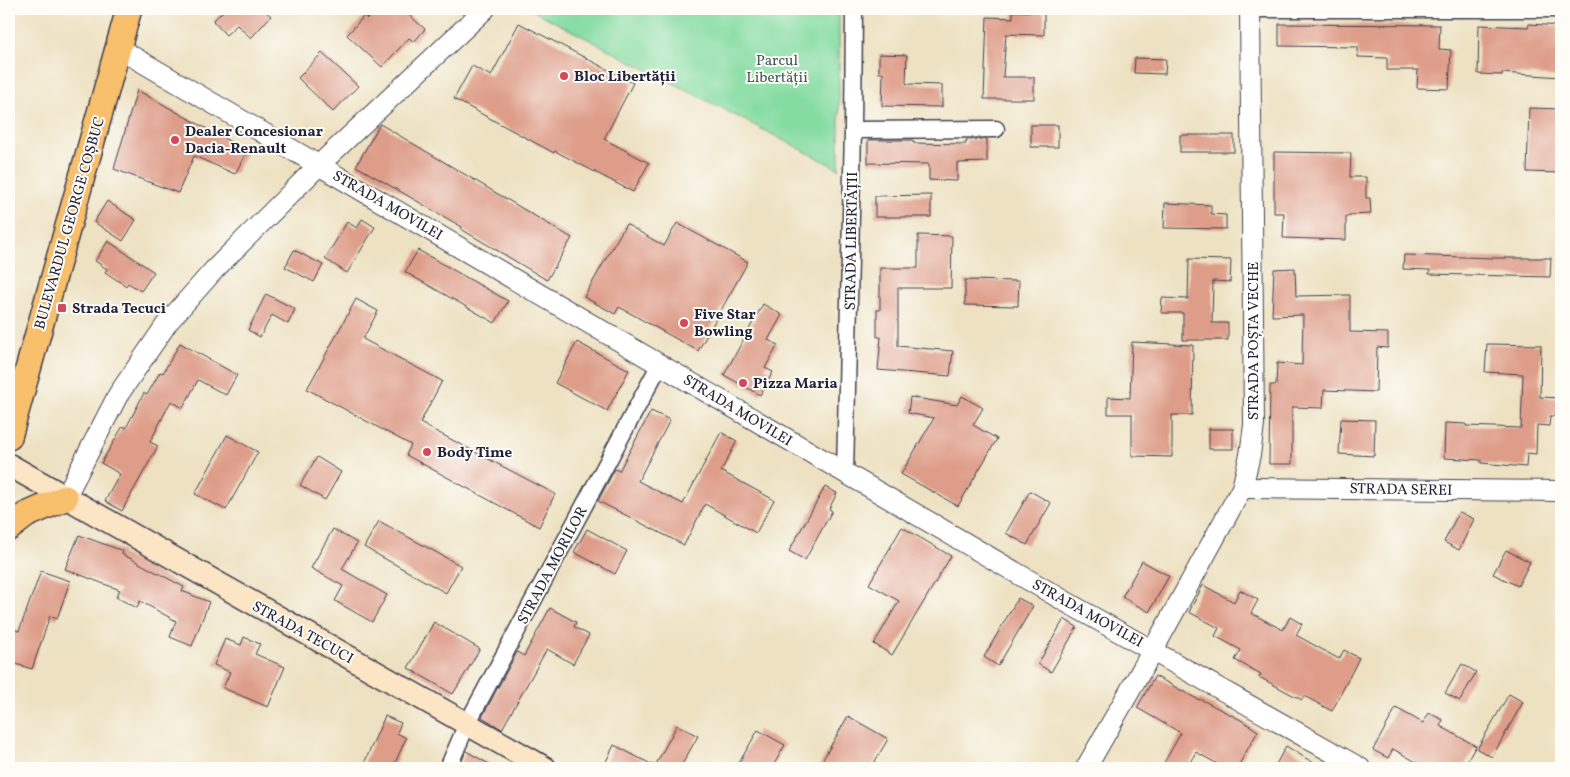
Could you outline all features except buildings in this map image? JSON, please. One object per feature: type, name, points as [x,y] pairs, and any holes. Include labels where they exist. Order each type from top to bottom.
[{"type":"main road","name":"BULEVARDUL GEORGE COȘBUC","points":[[9,437],[129,9]]},
{"type":"main road","points":[[9,369],[32,353]]},
{"type":"main road","name":"STRADA TECUCI","points":[[9,465],[545,768]]},
{"type":"main road","points":[[9,528],[26,515],[65,498]]},
{"type":"street","points":[[65,498],[118,395],[168,322],[214,270],[319,164],[485,9]]},
{"type":"street","name":"STRADA LIBERTĂȚII","points":[[845,473],[854,9]]},
{"type":"street","points":[[1250,9],[1561,9]]},
{"type":"street","name":"STRADA POȘTA VECHE","points":[[1086,768],[1242,488],[1250,456],[1254,425],[1250,9]]},
{"type":"street","name":"STRADA MOVILEI","points":[[118,48],[1059,598],[1360,768]]},
{"type":"street","points":[[853,130],[996,129]]},
{"type":"street","name":"STRADA MORILOR","points":[[448,768],[467,724],[660,364]]},
{"type":"street","name":"STRADA SEREI","points":[[1242,488],[1561,491]]},
{"type":"green space","name":"Parcul Libertății","points":[[530,9],[839,9],[839,169]]},
{"type":"place","name":"Bloc Libertății","points":[[564,76]]},
{"type":"place","name":"Dealer Concesionar Dacia-Renault","points":[[175,140]]},
{"type":"place","name":"Strada Tecuci","points":[[62,308]]},
{"type":"place","name":"Five Star Bowling","points":[[684,323]]},
{"type":"place","name":"Pizza Maria","points":[[743,383]]},
{"type":"place","name":"Body Time","points":[[427,452]]}]
